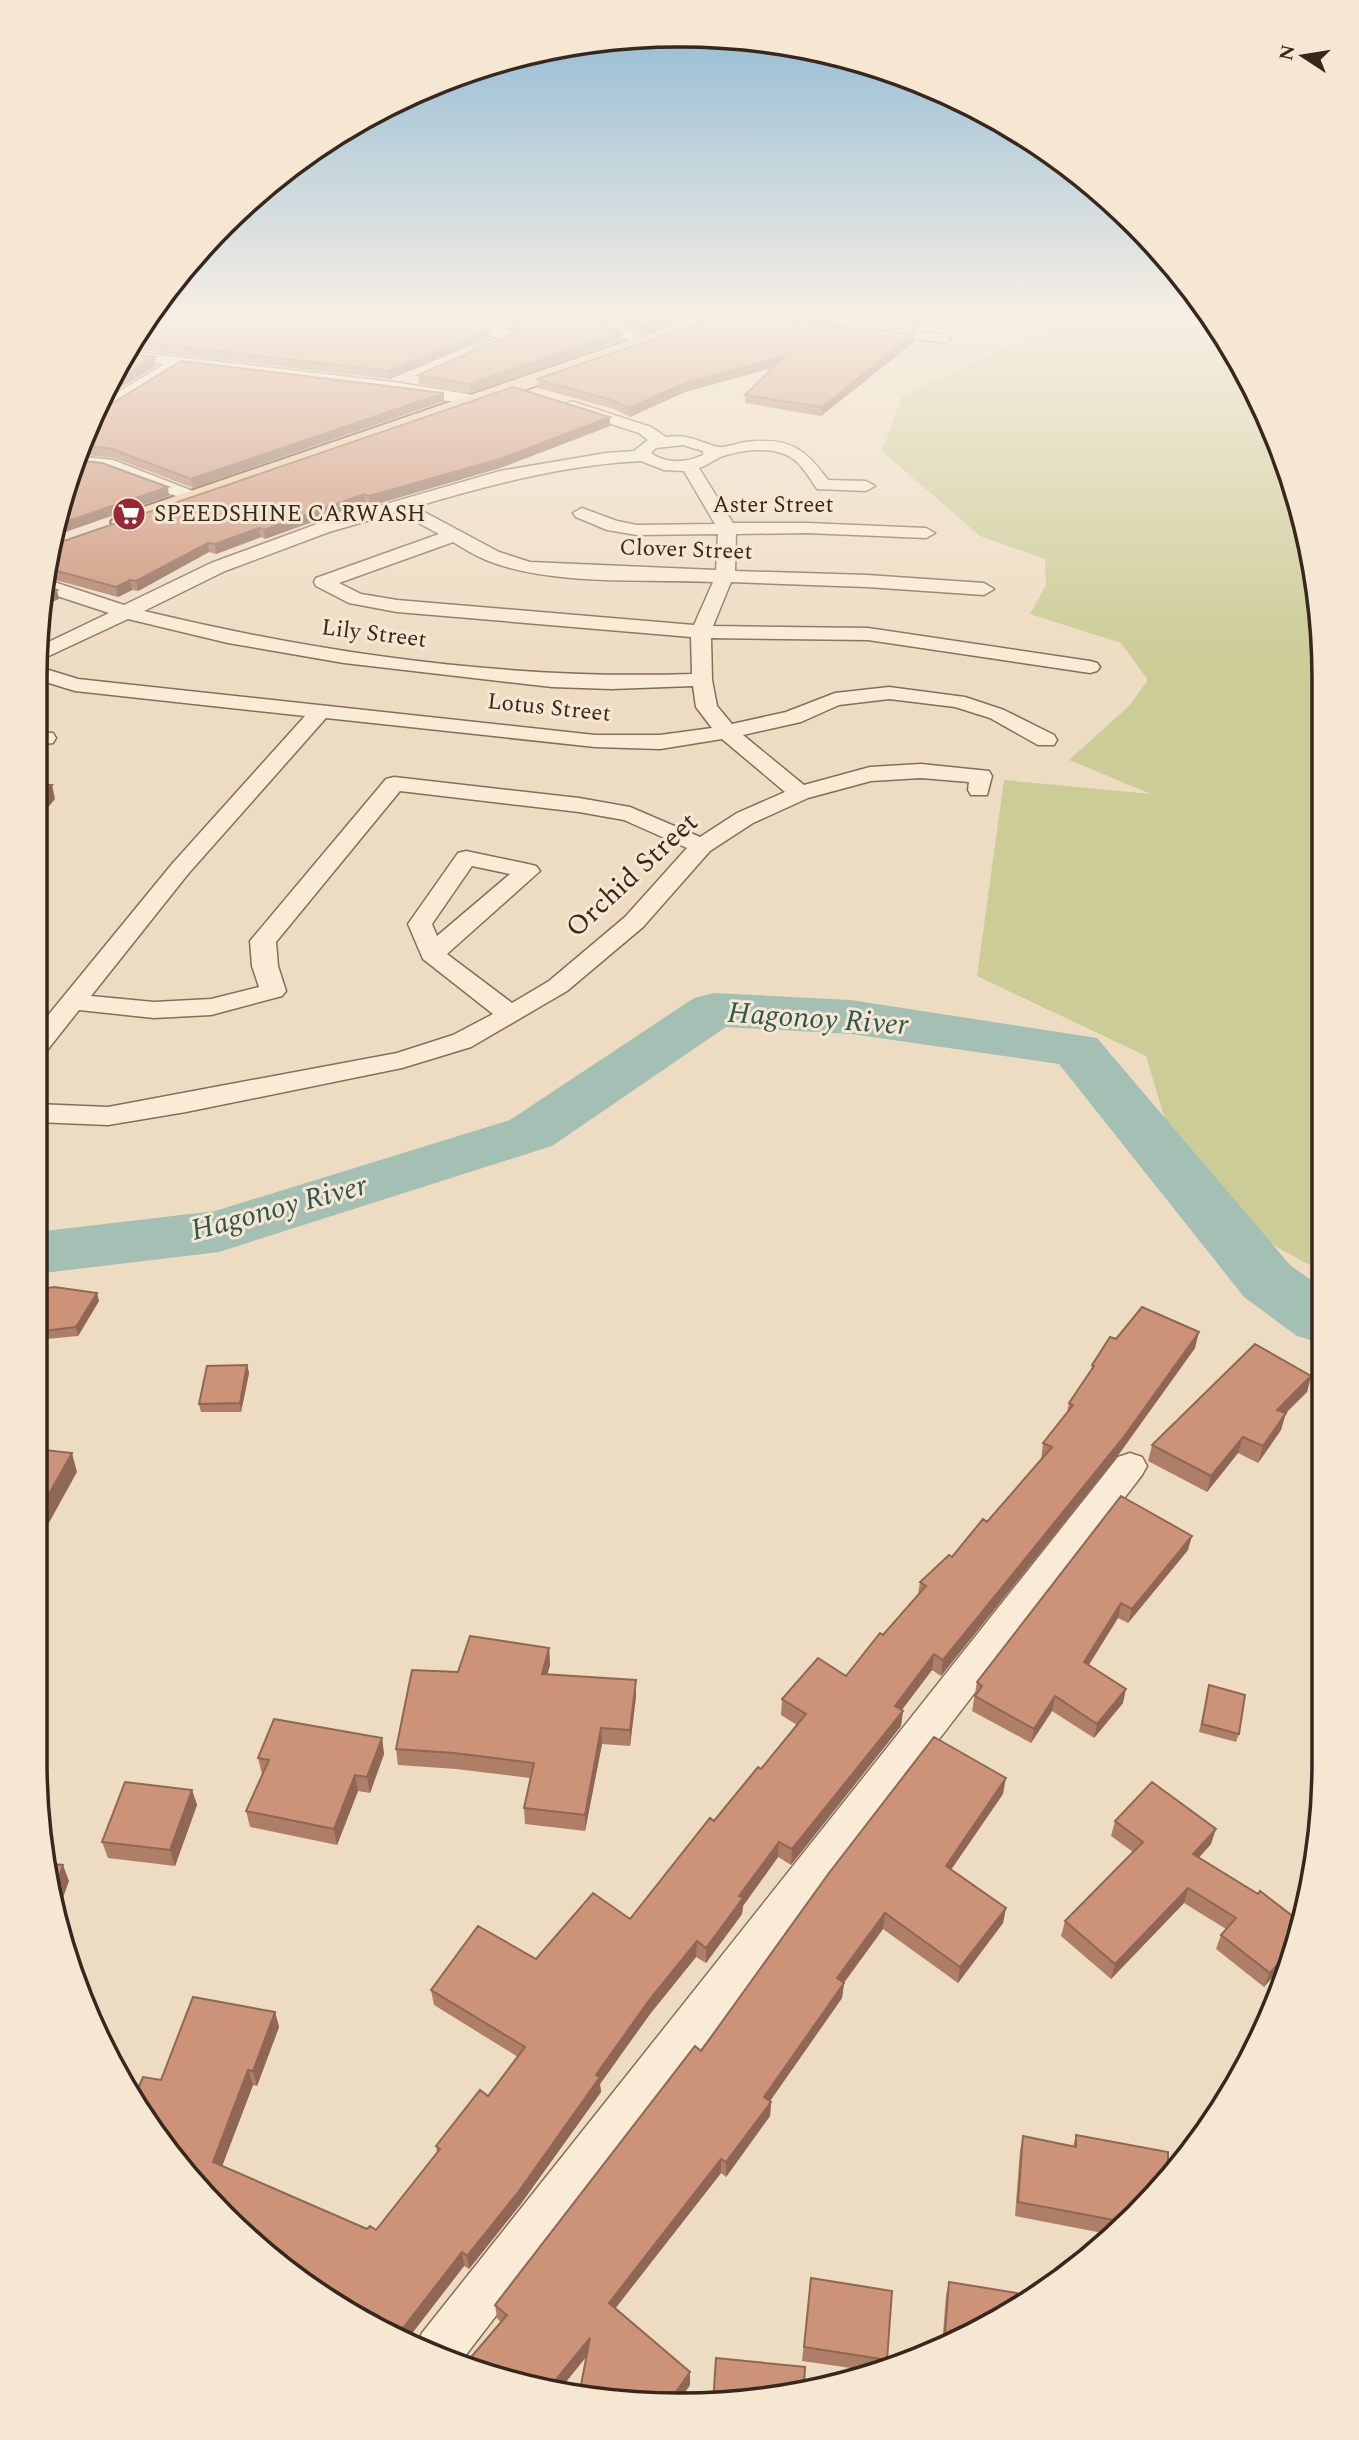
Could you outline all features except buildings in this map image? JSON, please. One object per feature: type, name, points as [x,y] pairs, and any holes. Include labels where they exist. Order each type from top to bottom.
[{"type":"main road","points":[[105,528],[375,434]]},
{"type":"street","points":[[651,434],[661,441]]},
{"type":"street","points":[[644,456],[642,452],[645,448],[661,441],[695,441],[711,448],[713,453]]},
{"type":"street","points":[[48,650],[218,567],[323,528],[500,476],[606,458],[644,456],[657,463],[689,465],[706,460],[713,453],[748,447],[779,448],[799,454],[822,485],[866,486]]},
{"type":"street","points":[[86,462],[107,464],[192,497]]},
{"type":"street","points":[[689,465],[727,529],[725,575],[701,632],[702,681],[707,707],[727,732],[800,793]]},
{"type":"street","name":"Clover Street","points":[[401,506],[492,556],[528,567],[566,571],[725,575],[984,589]]},
{"type":"street","name":"Aster Street","points":[[582,513],[613,526],[637,530],[807,528],[926,533]]},
{"type":"street","points":[[454,535],[323,582],[356,600],[397,606],[701,632],[868,634],[1090,667]]},
{"type":"street","name":"Lily Street","points":[[54,588],[128,613],[228,637],[386,662],[552,681],[702,681]]},
{"type":"street","name":"Lotus Street","points":[[47,676],[75,685],[595,741],[660,742],[727,732],[793,717],[835,699],[889,693],[958,701],[997,713],[1046,740]]},
{"type":"street","points":[[47,1034],[180,869],[322,710]]},
{"type":"street","name":"Orchid Street","points":[[47,1114],[108,1116],[389,1063],[462,1041],[511,1016],[558,986],[634,922],[702,846],[745,818],[800,793],[870,774],[921,771],[981,776],[979,789]]},
{"type":"street","points":[[73,1002],[154,1010],[211,1007],[273,991],[265,966],[264,941],[394,784],[579,805],[630,814],[702,846]]},
{"type":"street","points":[[432,954],[511,1016]]},
{"type":"street","points":[[442,2346],[1130,1466]]},
{"type":"green space","points":[[888,434],[1262,434],[1278,476],[1300,556],[1310,638],[1312,1266],[1189,1200],[1146,1056],[977,976],[1004,780],[1151,794],[1069,760],[1129,706],[1148,680],[1121,643],[1030,614],[1046,585],[1045,559],[980,536],[882,451]]},
{"type":"waterway","name":"Hagonoy River","points":[[47,1252],[219,1231],[531,1133],[714,1010],[851,1017],[1077,1050],[1267,1281],[1312,1314]]},
{"type":"place","name":"SPEEDSHINE CARWASH","points":[[129,514]]}]
